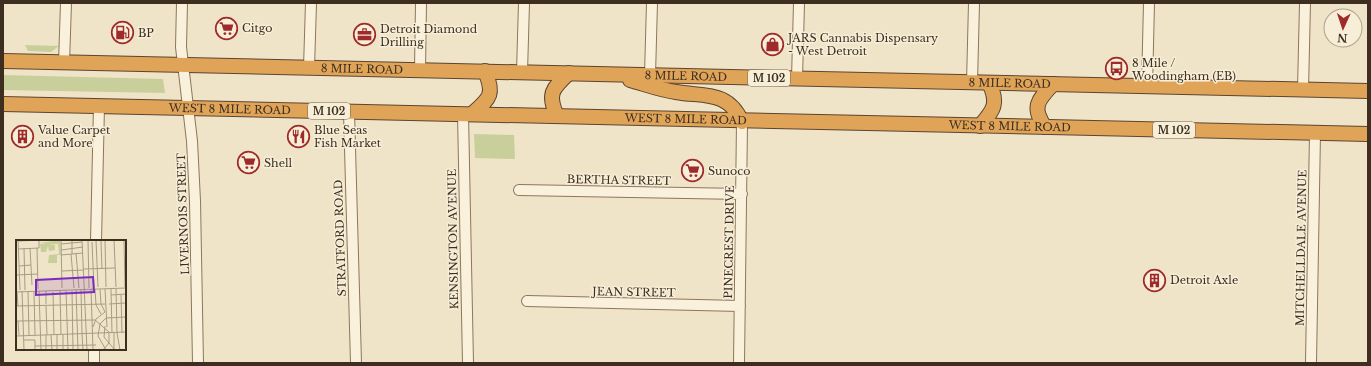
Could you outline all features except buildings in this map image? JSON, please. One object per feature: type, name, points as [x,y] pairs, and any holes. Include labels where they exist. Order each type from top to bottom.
[{"type":"highway","name":"8 MILE ROAD","points":[[3,61],[1368,91]]},
{"type":"highway","points":[[468,114],[488,99],[491,93],[490,85],[484,72]]},
{"type":"highway","points":[[557,116],[552,104],[552,94],[557,84],[569,73]]},
{"type":"highway","points":[[607,74],[675,92],[714,96],[732,106],[742,122]]},
{"type":"highway","points":[[980,126],[990,116],[995,104],[993,90],[989,83]]},
{"type":"highway","points":[[1045,127],[1038,118],[1037,107],[1043,95],[1053,84]]},
{"type":"highway","name":"WEST 8 MILE ROAD","points":[[3,104],[557,116],[742,122],[1368,134]]},
{"type":"street","points":[[64,63],[66,3]]},
{"type":"street","name":"LIVERNOIS STREET","points":[[182,3],[181,47],[188,108],[197,252],[198,363]]},
{"type":"street","points":[[309,68],[311,3]]},
{"type":"street","points":[[420,70],[421,3]]},
{"type":"street","points":[[522,72],[524,3]]},
{"type":"street","points":[[650,75],[652,3]]},
{"type":"street","points":[[797,79],[799,3]]},
{"type":"street","points":[[972,82],[974,3]]},
{"type":"street","points":[[1147,87],[1149,3]]},
{"type":"street","points":[[1303,90],[1305,3]]},
{"type":"street","points":[[96,240],[99,106]]},
{"type":"street","name":"STRATFORD ROAD","points":[[349,112],[356,363]]},
{"type":"street","name":"KENSINGTON AVENUE","points":[[468,114],[468,363]]},
{"type":"street","name":"PINECREST DRIVE","points":[[739,363],[742,122]]},
{"type":"street","name":"MITCHELLDALE AVENUE","points":[[1311,363],[1315,133]]},
{"type":"street","name":"BERTHA STREET","points":[[519,190],[742,194]]},
{"type":"street","name":"JEAN STREET","points":[[527,301],[740,306]]},
{"type":"street","points":[[94,350],[94,363]]},
{"type":"green space","points":[[25,45],[59,46],[51,52],[28,51]]},
{"type":"green space","points":[[3,75],[163,79],[165,93],[3,90]]},
{"type":"green space","points":[[474,134],[514,135],[515,159],[475,158]]},
{"type":"place","name":"Citgo","points":[[226,28]]},
{"type":"place","name":"BP","points":[[123,33]]},
{"type":"place","name":"Detroit Diamond Drilling","points":[[364,35]]},
{"type":"place","name":"JARS Cannabis Dispensary - West Detroit","points":[[773,44]]},
{"type":"place","name":"8 Mile / Woodingham (EB)","points":[[1117,69]]},
{"type":"place","name":"Value Carpet and More","points":[[23,136]]},
{"type":"place","name":"Blue Seas Fish Market","points":[[298,136]]},
{"type":"place","name":"Shell","points":[[248,163]]},
{"type":"place","name":"Sunoco","points":[[693,171]]},
{"type":"place","name":"Detroit Axle","points":[[1155,280]]}]
